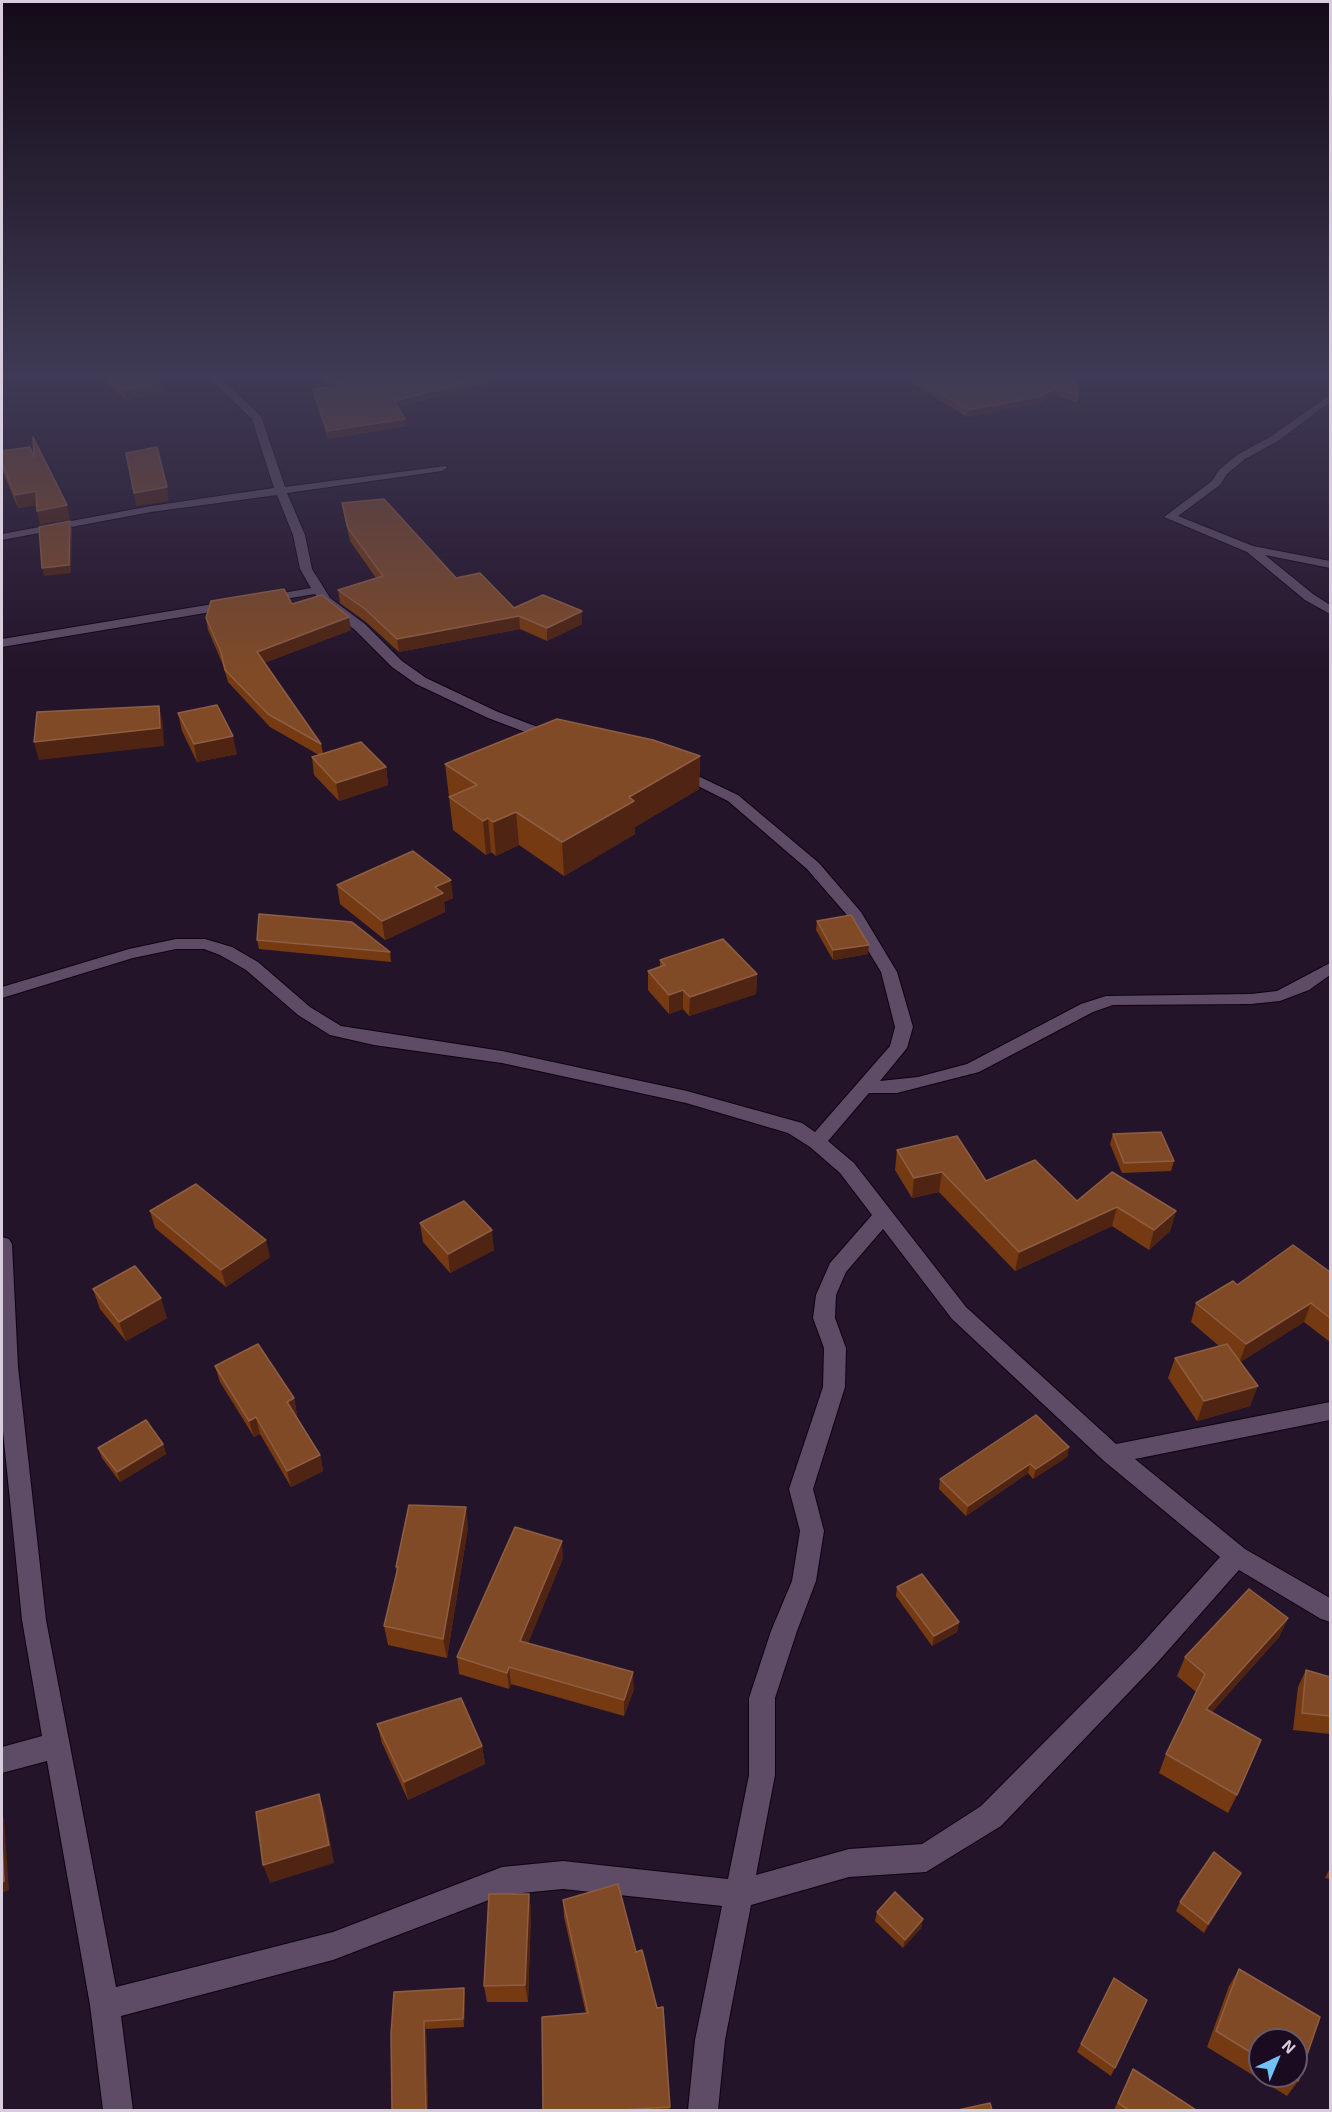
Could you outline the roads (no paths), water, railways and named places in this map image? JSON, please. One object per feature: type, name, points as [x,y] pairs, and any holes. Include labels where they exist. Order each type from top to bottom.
[{"type":"street","points":[[275,475],[299,535],[306,569],[325,600],[360,627],[397,664],[422,681],[493,715],[569,743]]},
{"type":"street","points":[[2,537],[151,509],[391,475]]},
{"type":"street","points":[[1221,475],[1216,483],[1170,517],[1251,549],[1330,564]]},
{"type":"street","points":[[1251,549],[1309,597],[1330,610]]},
{"type":"street","points":[[2,643],[319,590]]},
{"type":"street","points":[[660,767],[681,772],[733,798],[813,866],[853,912],[890,972],[904,1027],[898,1048],[817,1142]]},
{"type":"street","points":[[2,993],[129,954],[176,944],[205,944],[226,951],[252,966],[304,1011],[336,1031],[374,1039],[502,1056],[583,1076],[687,1097],[795,1128],[817,1142],[847,1168],[959,1313],[1112,1454],[1236,1556],[1330,1611]]},
{"type":"street","points":[[864,1087],[897,1087],[973,1068],[1087,1008],[1112,1000],[1251,999],[1280,996],[1303,986],[1330,968]]},
{"type":"street","points":[[703,2110],[710,2040],[762,1774],[762,1698],[784,1631],[804,1581],[812,1531],[801,1490],[834,1387],[835,1348],[824,1318],[826,1295],[837,1268],[883,1216]]},
{"type":"street","points":[[2,1244],[4,1367],[34,1620],[105,2006],[118,2110]]},
{"type":"street","points":[[1112,1454],[1330,1411]]},
{"type":"street","points":[[105,2006],[333,1946],[502,1881],[563,1875],[739,1894],[849,1863],[926,1858],[991,1816],[1147,1656],[1236,1556]]},
{"type":"street","points":[[2,1760],[57,1745]]}]
